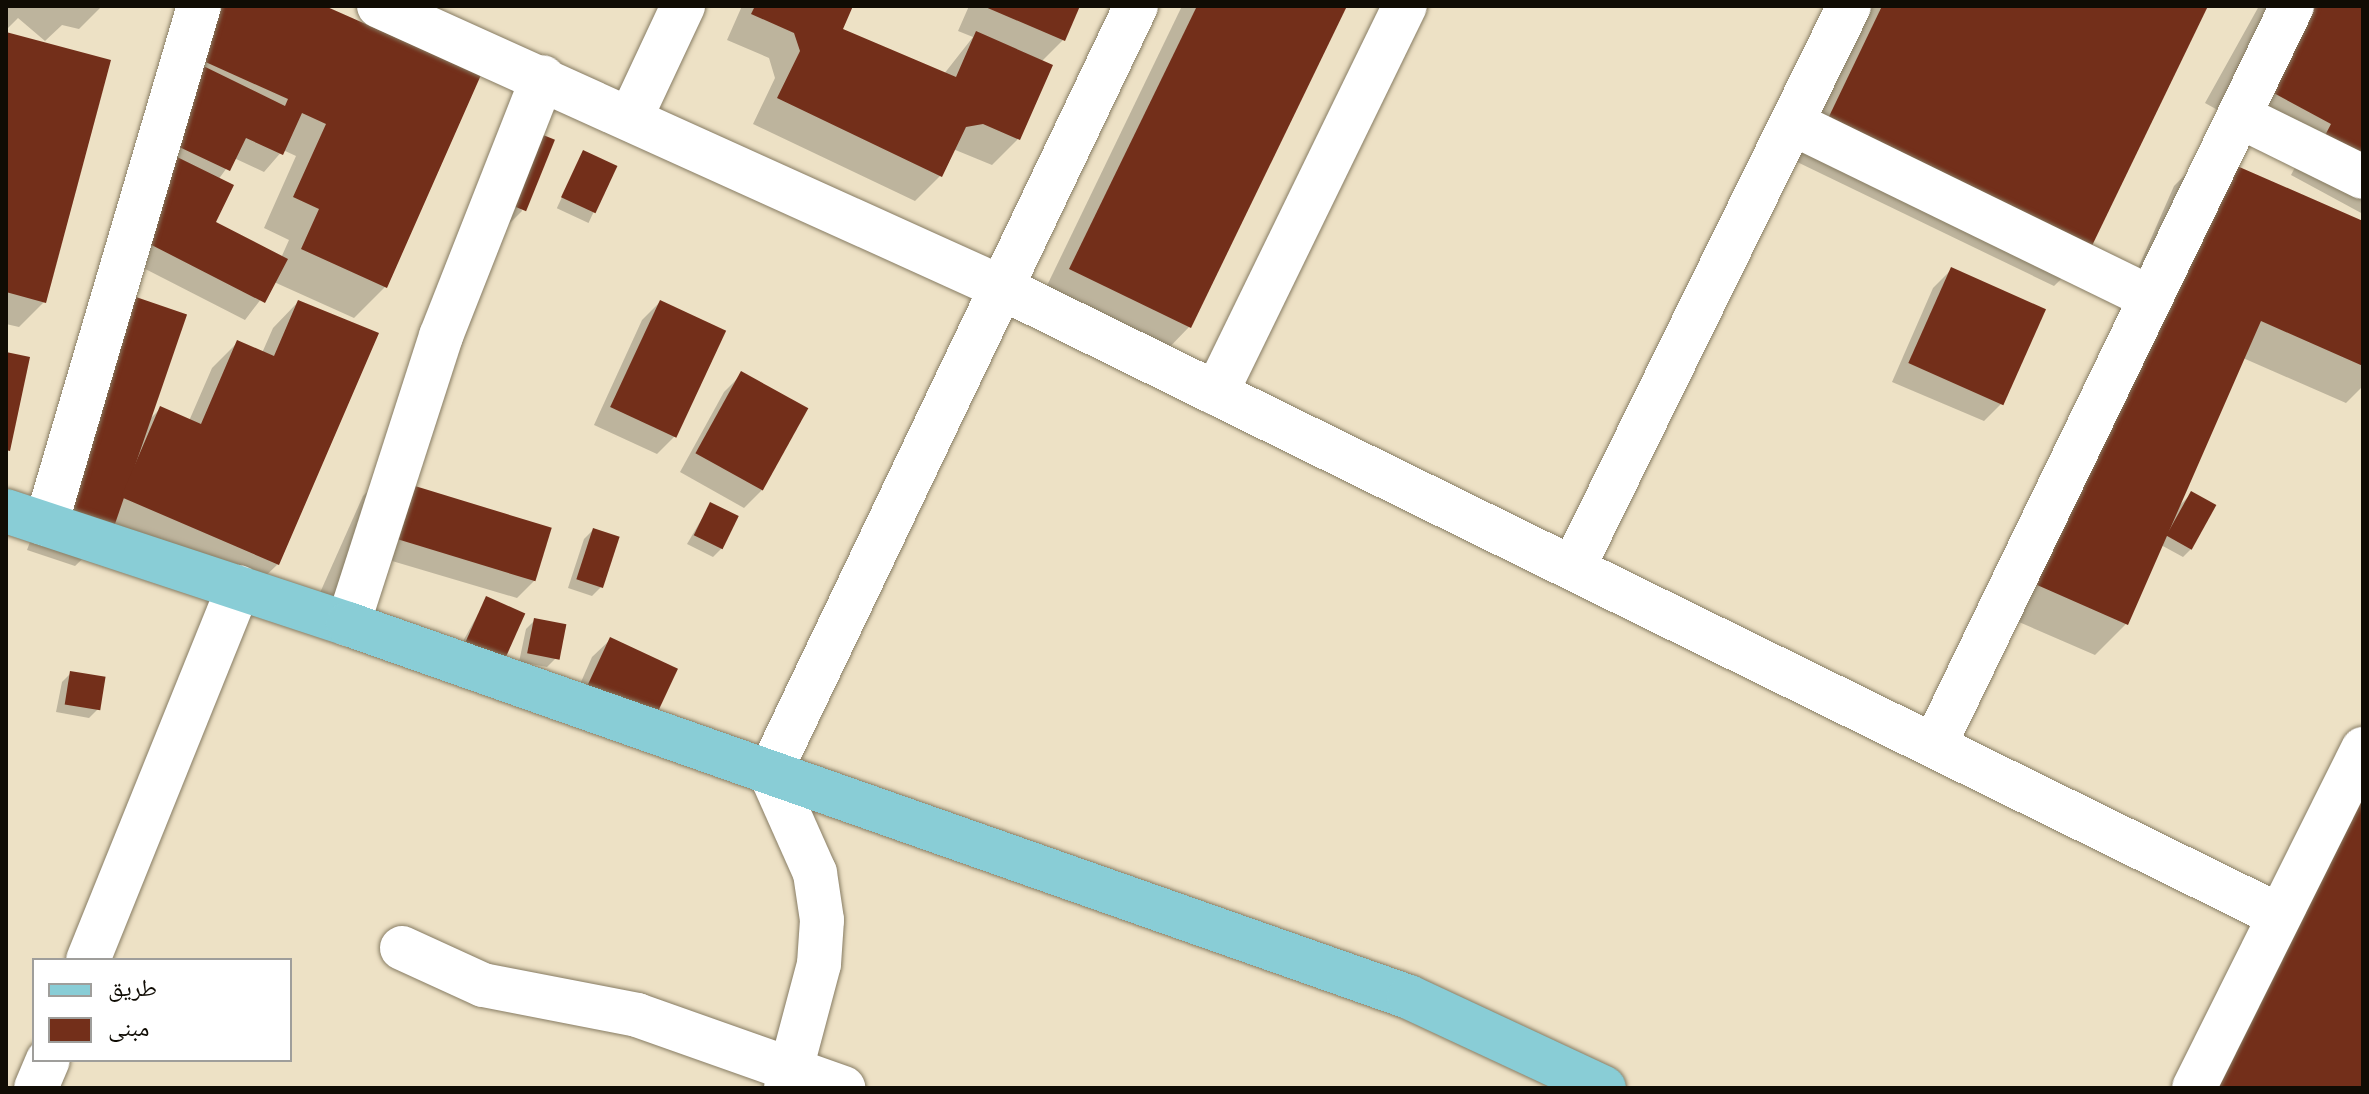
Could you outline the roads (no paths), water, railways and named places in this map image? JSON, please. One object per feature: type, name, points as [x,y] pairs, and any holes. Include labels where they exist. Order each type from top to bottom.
[{"type":"main road","points":[[26,518],[348,624],[1409,997],[1604,1088]]},
{"type":"street","points":[[26,518],[199,6]]},
{"type":"street","points":[[379,6],[543,77],[998,286],[2280,916]]},
{"type":"street","points":[[631,117],[683,6]]},
{"type":"street","points":[[788,1081],[819,964],[822,920],[815,873],[770,772],[998,286],[1136,6]]},
{"type":"street","points":[[1216,393],[1405,6]]},
{"type":"street","points":[[1573,568],[1849,6]]},
{"type":"street","points":[[1934,746],[2292,6]]},
{"type":"street","points":[[348,624],[441,336],[543,77]]},
{"type":"street","points":[[2239,116],[2363,177]]},
{"type":"street","points":[[1792,123],[2151,298]]},
{"type":"street","points":[[89,958],[239,587]]},
{"type":"street","points":[[2194,1088],[2363,749]]},
{"type":"street","points":[[402,948],[483,985],[637,1015],[788,1081],[843,1088]]},
{"type":"street","points":[[36,1088],[47,1062]]}]
